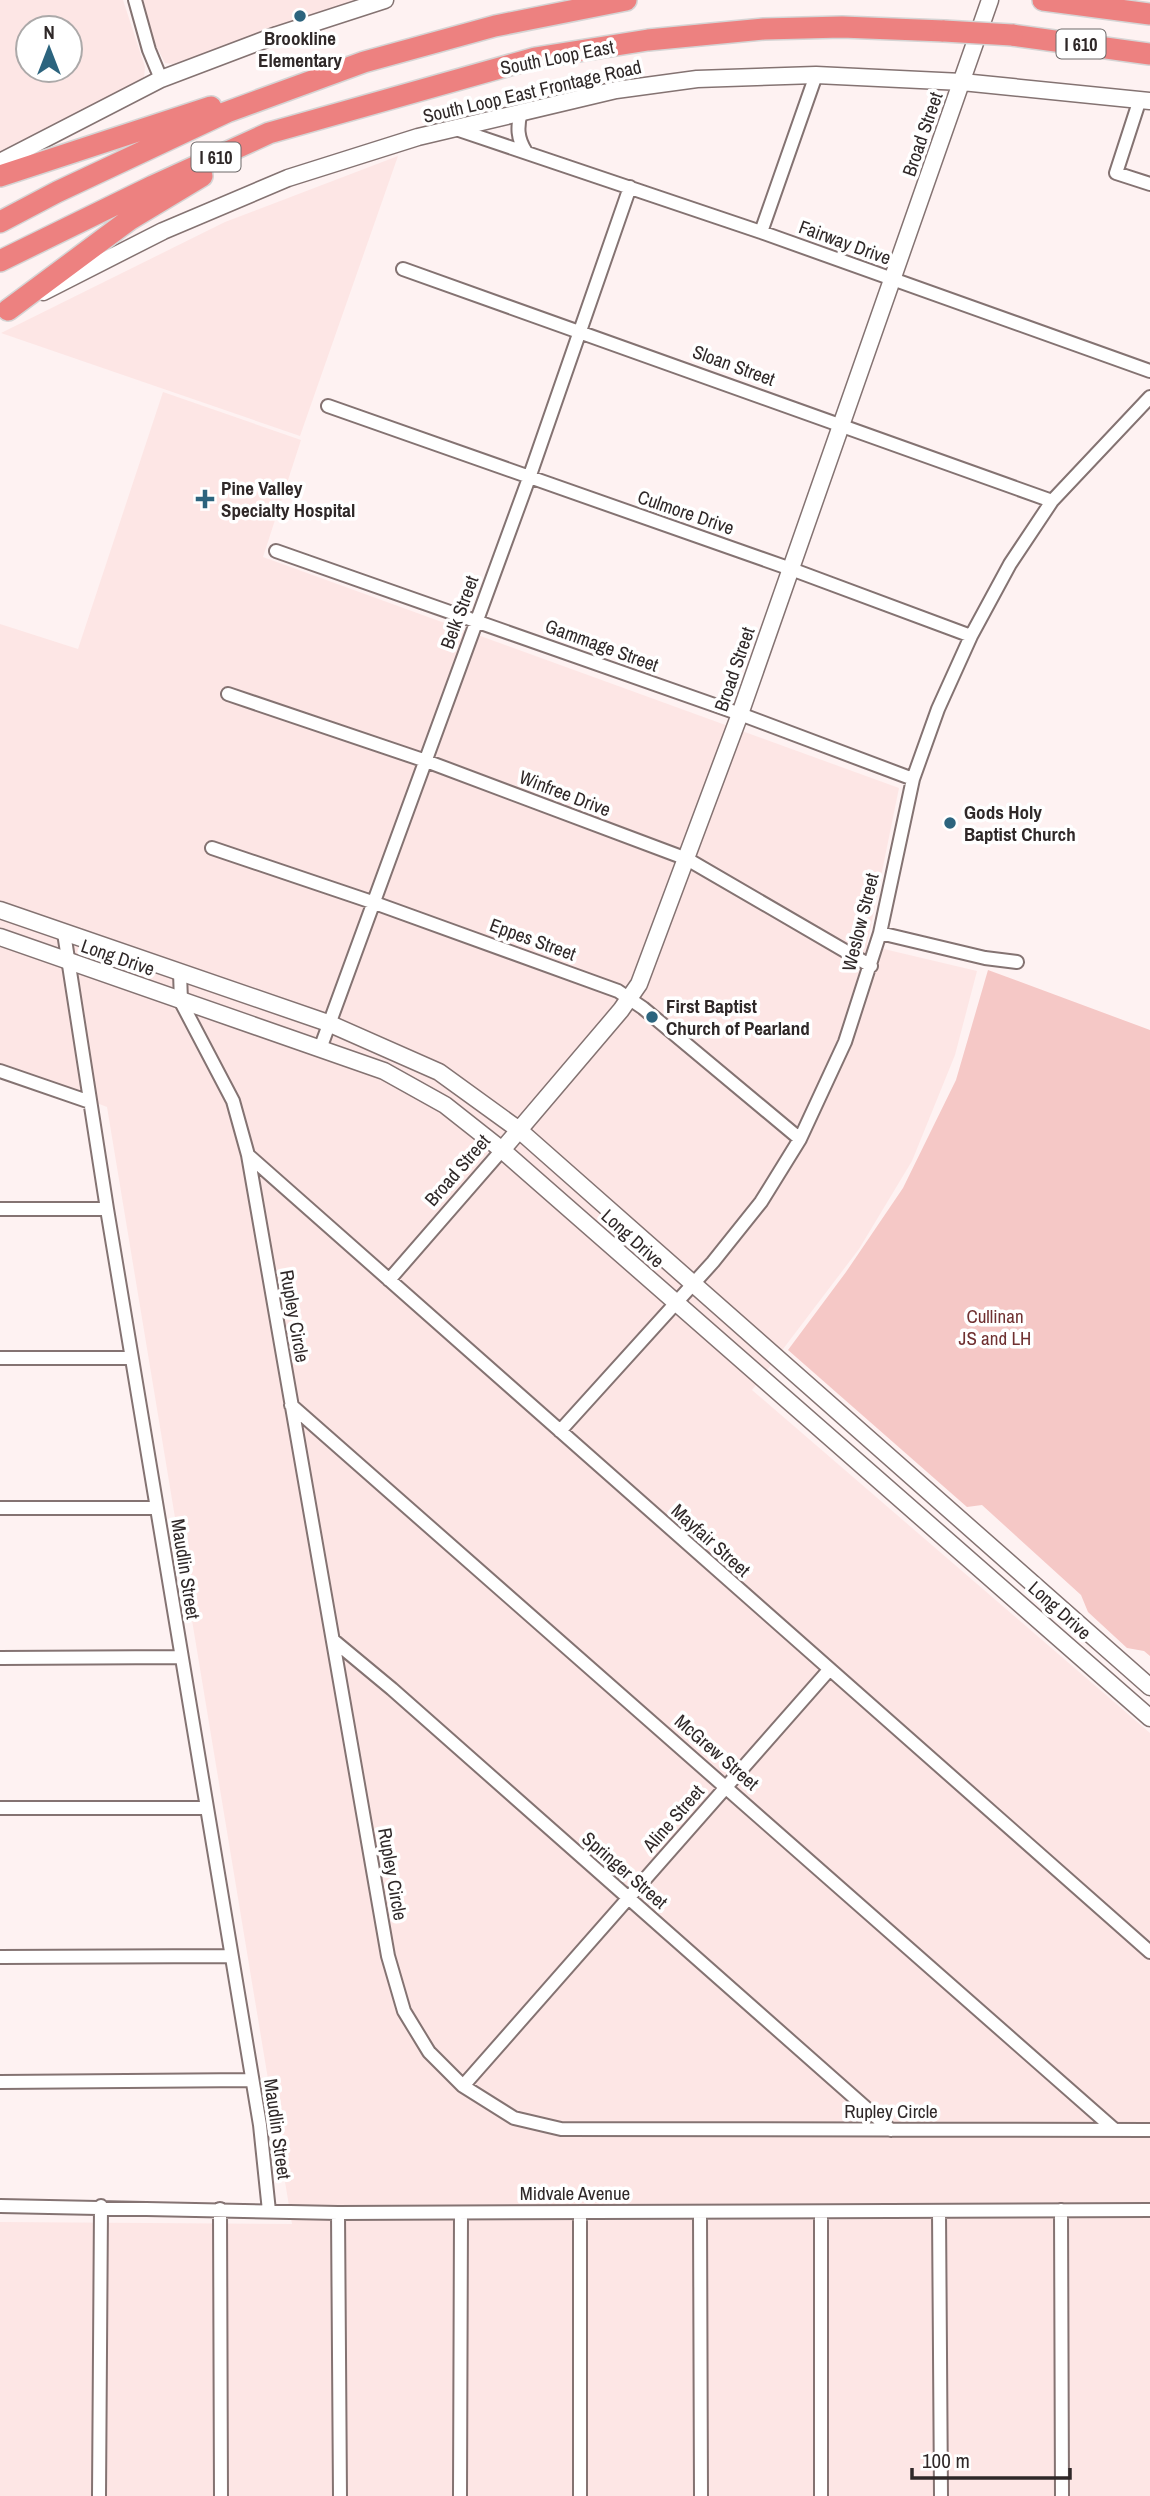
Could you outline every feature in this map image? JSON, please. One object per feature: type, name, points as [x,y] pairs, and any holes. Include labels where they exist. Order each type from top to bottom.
[{"type":"highway","name":"I 610","points":[[0,222],[57,192],[227,112],[364,62],[495,26],[626,0]]},
{"type":"highway","name":"I 610","points":[[1043,0],[1150,14]]},
{"type":"highway","name":"South Loop East","points":[[0,261],[153,186],[270,133],[535,58],[648,40],[764,29],[842,27],[1012,35],[1150,54]]},
{"type":"highway","points":[[0,176],[231,101],[318,79]]},
{"type":"highway","points":[[4,312],[129,220],[270,133]]},
{"type":"main road","points":[[0,162],[161,79],[277,35],[385,0]]},
{"type":"main road","name":"Broad Street","points":[[502,1150],[639,984],[740,715],[990,0]]},
{"type":"main road","name":"South Loop East Frontage Road","points":[[4,312],[163,231],[288,178],[453,128],[616,90],[697,79],[816,75],[962,82],[1145,100]]},
{"type":"main road","name":"Long Drive","points":[[0,910],[328,1023],[439,1072],[519,1130],[1150,1687]]},
{"type":"main road","name":"Long Drive","points":[[0,937],[384,1071],[445,1105],[502,1150],[1150,1718]]},
{"type":"main road","points":[[582,1220],[600,1203]]},
{"type":"main road","points":[[766,1381],[781,1363]]},
{"type":"main road","points":[[867,1469],[882,1452]]},
{"type":"main road","points":[[979,1566],[994,1550]]},
{"type":"main road","points":[[1078,1654],[1095,1639]]},
{"type":"street","points":[[135,0],[149,50],[161,79]]},
{"type":"street","points":[[761,232],[816,75]]},
{"type":"street","points":[[1145,100],[1116,173],[1150,184]]},
{"type":"street","points":[[521,112],[519,143],[526,152]]},
{"type":"street","name":"Fairway Drive","points":[[453,128],[761,232],[1150,371]]},
{"type":"street","name":"Belk Street","points":[[320,1049],[477,620],[630,187]]},
{"type":"street","name":"Sloan Street","points":[[403,268],[1052,501]]},
{"type":"street","name":"Weslow Street","points":[[561,1431],[677,1304],[761,1202],[800,1139],[845,1042],[871,966],[913,779],[938,709],[971,636],[1010,564],[1052,501],[1150,397]]},
{"type":"street","name":"Culmore Drive","points":[[328,406],[791,569],[971,636]]},
{"type":"street","name":"Gammage Street","points":[[276,551],[477,620],[913,779]]},
{"type":"street","name":"Winfree Drive","points":[[228,694],[426,761],[687,859],[871,966]]},
{"type":"street","name":"Eppes Street","points":[[212,848],[372,902],[618,991],[630,998],[800,1139]]},
{"type":"street","name":"Maudlin Street","points":[[64,933],[107,1209],[260,2125],[269,2211]]},
{"type":"street","points":[[880,933],[985,958],[1017,962]]},
{"type":"street","name":"Rupley Circle","points":[[180,972],[181,1002],[233,1101],[248,1155],[388,1956],[404,2011],[429,2052],[463,2086],[513,2118],[561,2129],[1150,2130]]},
{"type":"street","points":[[0,1071],[90,1102]]},
{"type":"street","name":"Broad Street","points":[[389,1280],[502,1150]]},
{"type":"street","name":"Mayfair Street","points":[[248,1155],[1150,1952]]},
{"type":"street","points":[[0,1209],[107,1209]]},
{"type":"street","points":[[0,1359],[132,1358]]},
{"type":"street","name":"McGrew Street","points":[[291,1405],[1115,2130]]},
{"type":"street","points":[[0,1508],[157,1508]]},
{"type":"street","name":"Springer Street","points":[[333,1640],[392,1689],[891,2130]]},
{"type":"street","points":[[0,1658],[181,1657]]},
{"type":"street","name":"Aline Street","points":[[463,2086],[829,1670]]},
{"type":"street","points":[[0,1808],[206,1808]]},
{"type":"street","points":[[0,1957],[231,1956]]},
{"type":"street","points":[[0,2082],[252,2080]]},
{"type":"street","name":"Midvale Avenue","points":[[0,2206],[338,2213],[1150,2210]]},
{"type":"street","points":[[99,2496],[101,2206]]},
{"type":"street","points":[[220,2210],[220,2496]]},
{"type":"street","points":[[1061,2210],[1062,2496]]},
{"type":"street","points":[[939,2211],[941,2496]]},
{"type":"street","points":[[821,2212],[821,2496]]},
{"type":"street","points":[[338,2213],[340,2496]]},
{"type":"street","points":[[460,2496],[461,2213]]},
{"type":"street","points":[[580,2213],[580,2496]]},
{"type":"street","points":[[700,2213],[701,2496]]},
{"type":"shaded area","points":[[0,0],[123,0],[145,67],[144,79],[0,152]]},
{"type":"shaded area","points":[[143,0],[359,0],[173,64],[165,63],[152,38]]},
{"type":"shaded area","points":[[398,156],[300,436],[1,333],[225,222]]},
{"type":"shaded area","points":[[163,392],[301,440],[263,557],[899,788],[867,945],[977,971],[955,1055],[912,1161],[859,1249],[752,1390],[1150,1733],[1150,2496],[0,2496],[0,2222],[292,2224],[107,1107],[0,1065],[0,624],[78,649]]},
{"type":"green space","name":"Cullinan JS and LH","points":[[988,970],[1150,1030],[1150,1656],[1144,1651],[1127,1648],[1088,1612],[1081,1595],[982,1505],[967,1507],[788,1350],[846,1272],[903,1188],[956,1080]]},
{"type":"place","name":"Brookline Elementary","points":[[300,16]]},
{"type":"place","name":"Pine Valley Specialty Hospital","points":[[205,499]]},
{"type":"place","name":"Gods Holy Baptist Church","points":[[950,823]]},
{"type":"place","name":"First Baptist Church of Pearland","points":[[652,1017]]}]
